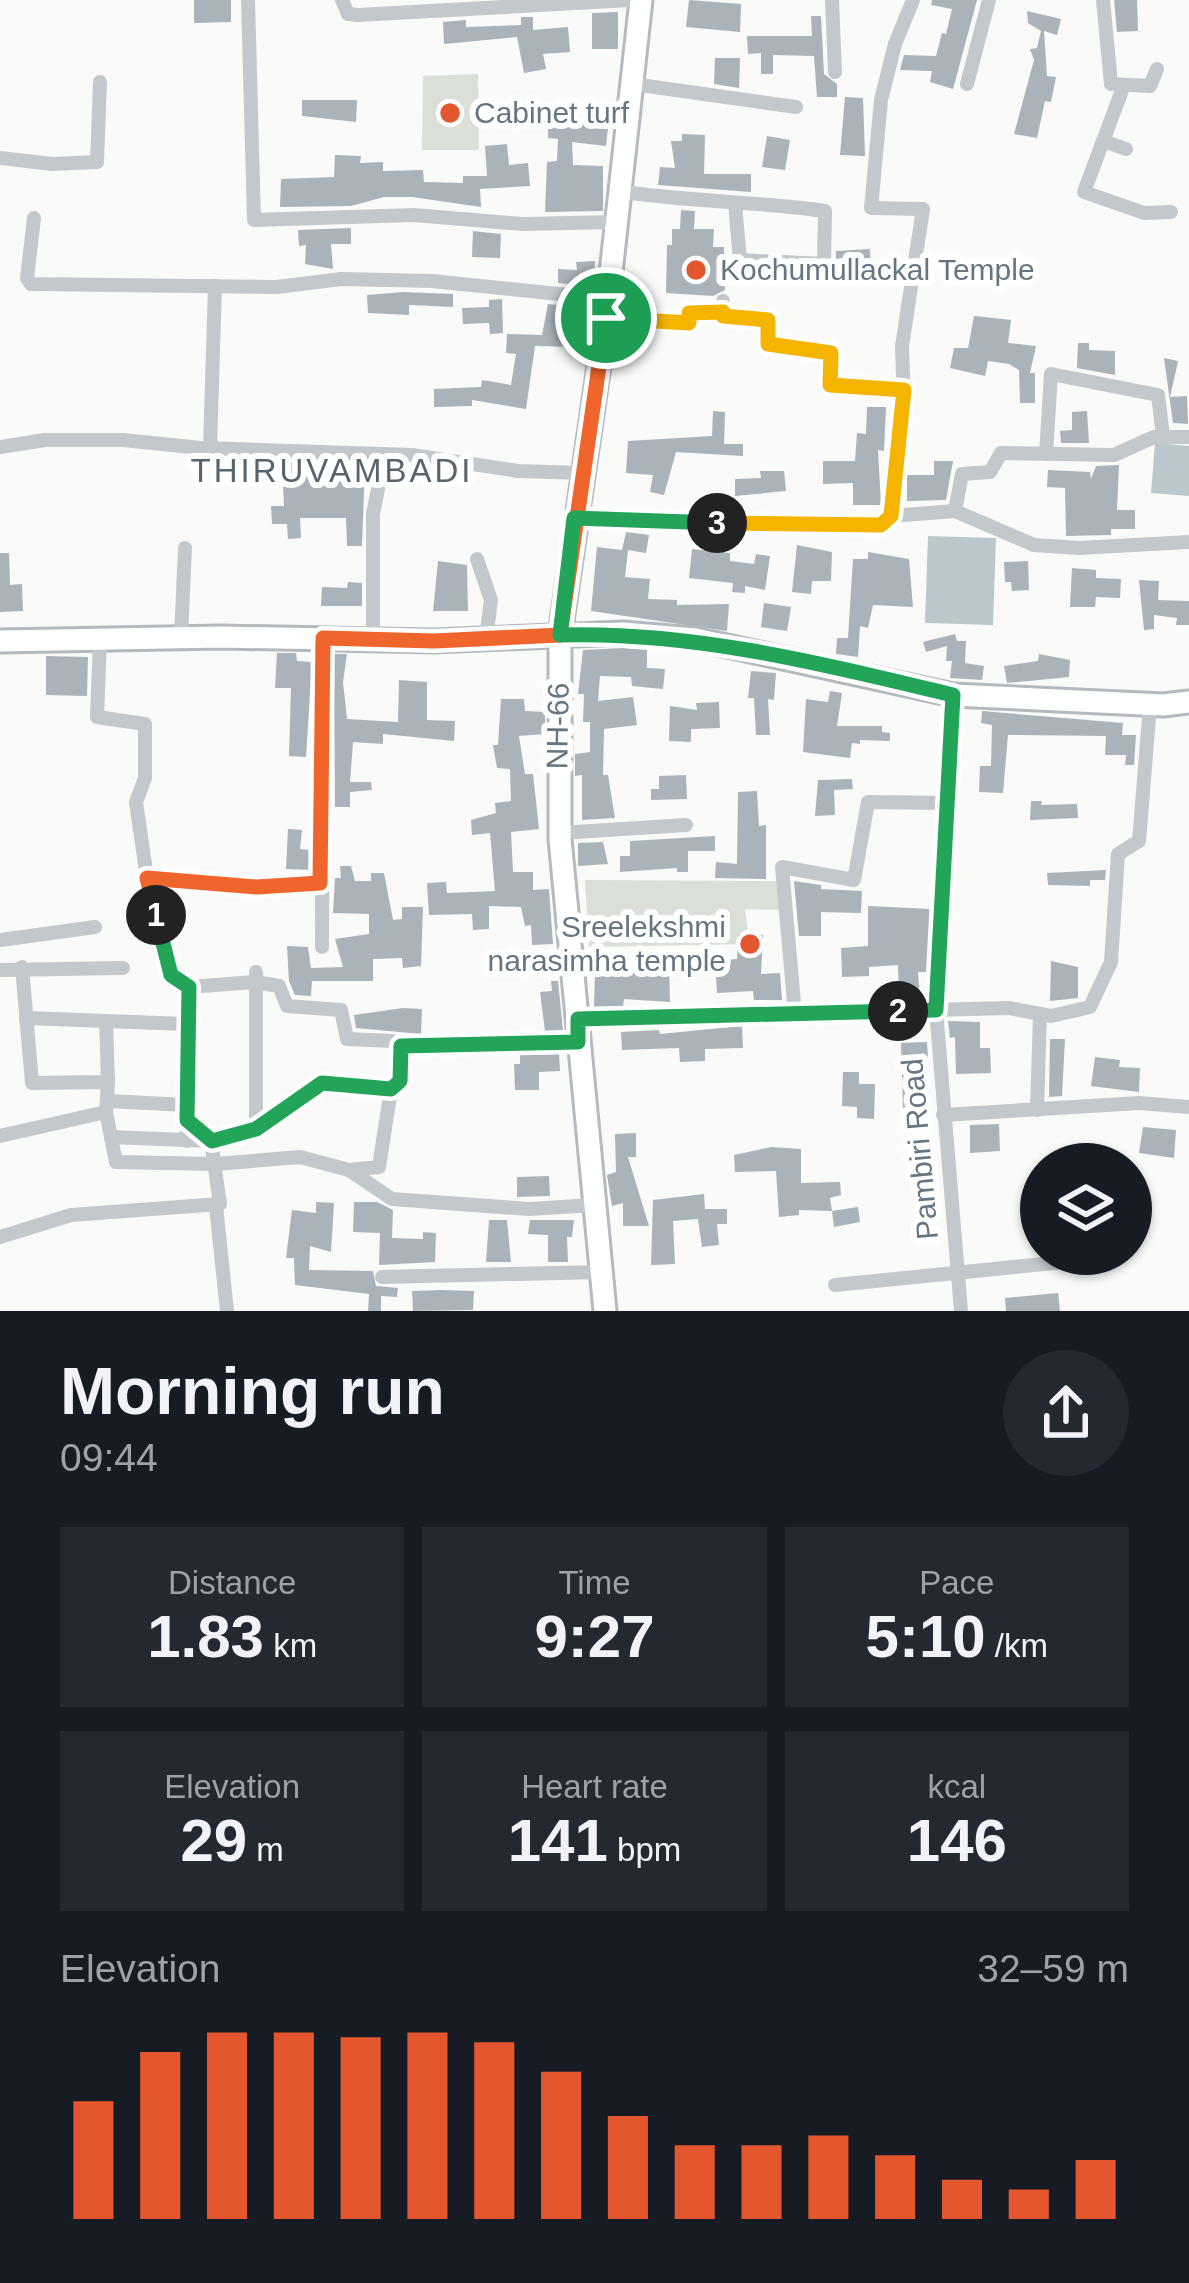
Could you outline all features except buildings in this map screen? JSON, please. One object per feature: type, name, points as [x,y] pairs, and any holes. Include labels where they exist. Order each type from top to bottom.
[{"type":"main road","name":"NH-66","points":[[605,1311],[560,833],[560,635],[607,309],[641,0]]},
{"type":"main road","points":[[0,641],[486,639],[623,633],[694,639],[953,695],[1150,705],[1189,702]]},
{"type":"street","points":[[248,0],[254,220],[414,215],[522,224],[614,222]]},
{"type":"street","points":[[342,0],[348,14],[358,15],[631,0]]},
{"type":"street","points":[[832,0],[835,72]]},
{"type":"street","points":[[891,516],[904,390],[902,346],[923,209],[871,208],[881,100],[913,0]]},
{"type":"street","points":[[967,84],[989,0]]},
{"type":"street","points":[[1103,0],[1112,84],[1150,86],[1157,69]]},
{"type":"street","points":[[0,158],[52,164],[97,162],[100,82]]},
{"type":"street","points":[[633,83],[796,107]]},
{"type":"street","points":[[1124,85],[1084,192],[1144,213],[1171,212]]},
{"type":"street","points":[[1103,141],[1126,149]]},
{"type":"street","points":[[618,191],[825,211],[824,264],[740,260],[735,204]]},
{"type":"street","points":[[34,218],[27,278],[31,284],[277,287],[340,279],[431,281],[689,323],[689,313],[723,306],[723,316],[768,320],[768,344],[831,353],[830,385],[904,390]]},
{"type":"street","points":[[210,448],[215,286]]},
{"type":"street","points":[[1046,454],[1051,374],[1158,395],[1163,436]]},
{"type":"street","points":[[955,512],[962,475],[990,472],[1001,453],[1114,455],[1163,436],[1189,437]]},
{"type":"street","points":[[0,448],[61,440],[386,454],[518,471],[581,473]]},
{"type":"street","points":[[373,639],[373,514],[386,454]]},
{"type":"street","points":[[574,518],[866,527],[881,525],[891,516],[955,512],[1034,545],[1079,548],[1189,542]]},
{"type":"street","points":[[181,637],[185,548]]},
{"type":"street","points":[[477,559],[491,601],[486,639]]},
{"type":"street","points":[[322,946],[323,638]]},
{"type":"street","points":[[100,639],[97,717],[145,724],[145,778],[136,802],[147,878],[171,975],[189,987],[256,977],[279,986],[287,1006],[340,1010],[347,1039],[392,1040],[401,1046],[795,1014],[1009,1008],[1051,1016],[1090,1007],[1111,962],[1118,854],[1139,841],[1150,705]]},
{"type":"street","name":"Pambiri Road","points":[[953,695],[936,1010],[961,1311]]},
{"type":"street","points":[[795,1014],[782,867],[854,880],[868,802],[947,803]]},
{"type":"street","points":[[560,833],[686,825]]},
{"type":"street","points":[[147,878],[257,887],[320,883]]},
{"type":"street","points":[[0,940],[95,927]]},
{"type":"street","points":[[22,967],[32,1083],[108,1082]]},
{"type":"street","points":[[0,970],[124,968]]},
{"type":"street","points":[[256,977],[256,1129]]},
{"type":"street","points":[[187,1141],[189,987]]},
{"type":"street","points":[[1037,1110],[1040,1014]]},
{"type":"street","points":[[26,1018],[186,1024]]},
{"type":"street","points":[[106,1021],[107,1107],[116,1162],[216,1164],[300,1157],[349,1170],[392,1199],[529,1209],[594,1205]]},
{"type":"street","points":[[349,1170],[379,1167],[391,1089],[400,1081],[401,1046]]},
{"type":"street","points":[[112,1137],[212,1141],[256,1129],[322,1083],[391,1089]]},
{"type":"street","points":[[943,1115],[1139,1102],[1189,1107]]},
{"type":"street","points":[[0,1136],[107,1107],[187,1112],[212,1141],[222,1197],[216,1205],[227,1311]]},
{"type":"street","points":[[0,1238],[71,1214],[216,1205]]},
{"type":"street","points":[[835,1286],[1020,1268]]},
{"type":"street","points":[[382,1277],[601,1272]]},
{"type":"shaded area","name":"Cabinet turf","points":[[478,74],[479,150],[422,150],[423,76]]},
{"type":"shaded area","points":[[1155,443],[1189,446],[1189,496],[1151,493]]},
{"type":"shaded area","points":[[928,536],[996,538],[993,625],[925,623]]},
{"type":"shaded area","points":[[585,880],[779,881],[783,910],[745,909],[750,944],[589,947]]},
{"type":"place","name":"Cabinet turf","points":[[450,113]]},
{"type":"place","name":"Kochumullackal Temple","points":[[696,270]]},
{"type":"place","name":"Sreelekshmi narasimha temple","points":[[750,944]]},
{"type":"district","name":"THIRUVAMBADI","points":[[332,470]]},
{"type":"route","points":[[606,318],[574,518],[560,635],[434,641],[323,638],[320,883],[257,887],[147,878],[171,975],[189,987],[185,995],[187,1120],[212,1141],[256,1129],[322,1083],[391,1089],[400,1081],[401,1046],[578,1042],[578,1019],[936,1010],[953,695],[694,639],[623,633],[560,635],[565,591],[574,518],[881,525],[891,516],[904,390],[830,385],[831,353],[768,344],[768,320],[723,316],[723,312],[689,313],[689,323],[606,318]]}]
